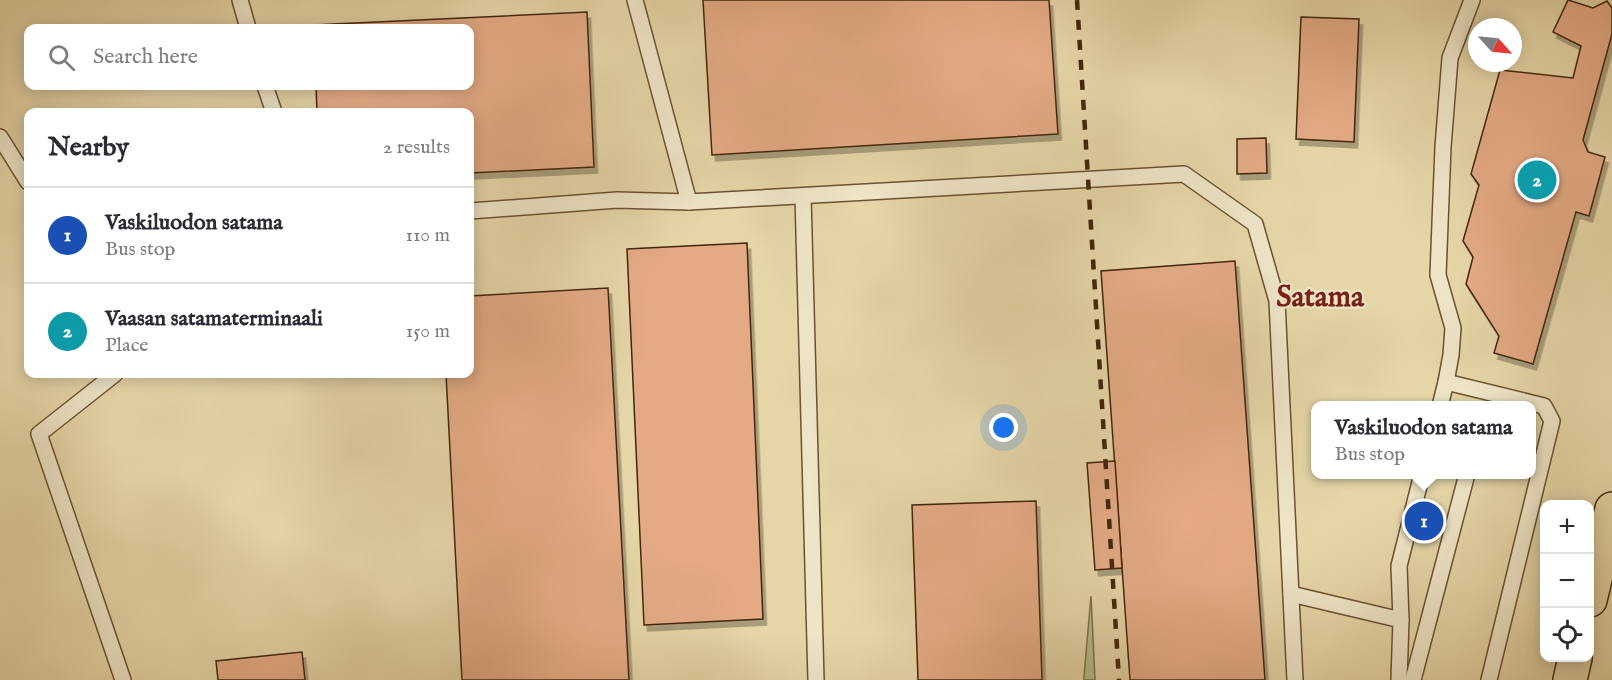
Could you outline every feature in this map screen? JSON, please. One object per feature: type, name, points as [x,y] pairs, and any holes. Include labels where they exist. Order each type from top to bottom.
[{"type":"main road","points":[[1594,583],[1612,509]]},
{"type":"main road","points":[[1570,680],[1574,662]]},
{"type":"lane","points":[[240,0],[247,24]]},
{"type":"lane","points":[[635,0],[689,202]]},
{"type":"lane","points":[[1441,401],[1452,355],[1453,328],[1437,275],[1443,147],[1450,58],[1472,0]]},
{"type":"lane","points":[[267,90],[273,108]]},
{"type":"lane","points":[[0,137],[24,176]]},
{"type":"lane","points":[[474,211],[617,200],[689,202],[1184,174],[1255,224],[1277,301],[1295,680]]},
{"type":"lane","points":[[803,196],[816,680]]},
{"type":"lane","points":[[110,378],[39,434],[123,680]]},
{"type":"lane","points":[[1446,382],[1487,398],[1508,401]]},
{"type":"lane","points":[[1489,680],[1552,422],[1544,406],[1536,405]]},
{"type":"lane","points":[[1399,680],[1401,620],[1398,566],[1421,479]]},
{"type":"lane","points":[[1413,680],[1466,479]]},
{"type":"lane","points":[[1291,594],[1401,620]]},
{"type":"green space","points":[[1091,596],[1095,680],[1084,680],[1084,676]]},
{"type":"building","points":[[703,0],[1049,0],[1058,134],[712,155]]},
{"type":"building","points":[[1568,0],[1593,8],[1607,1],[1612,8],[1612,34],[1583,140],[1588,152],[1605,157],[1589,216],[1576,212],[1533,364],[1494,353],[1499,336],[1466,284],[1473,257],[1463,241],[1479,185],[1471,174],[1499,72],[1573,78],[1581,46],[1553,32]]},
{"type":"building","points":[[587,12],[594,167],[474,173],[474,108],[317,108],[316,90],[474,90],[474,24],[334,24]]},
{"type":"building","points":[[1301,17],[1359,19],[1354,142],[1296,139]]},
{"type":"building","points":[[1266,138],[1267,173],[1237,174],[1237,139]]},
{"type":"building","points":[[747,243],[763,619],[644,625],[627,249]]},
{"type":"building","points":[[1235,261],[1265,680],[1130,680],[1101,271]]},
{"type":"building","points":[[608,288],[629,680],[462,680],[446,378],[474,378],[474,296]]},
{"type":"building","points":[[1115,461],[1122,568],[1095,570],[1087,463]]},
{"type":"building","points":[[1036,501],[1042,680],[918,680],[912,505]]},
{"type":"building","points":[[302,652],[305,680],[218,680],[216,661]]},
{"type":"railway","points":[[1077,0],[1119,680]]},
{"type":"place","name":"Vaasan satamaterminaali","points":[[1537,180]]},
{"type":"place","name":"Vaskiluodon satama","points":[[1424,521]]},
{"type":"district","name":"Satama","points":[[1320,296]]}]
